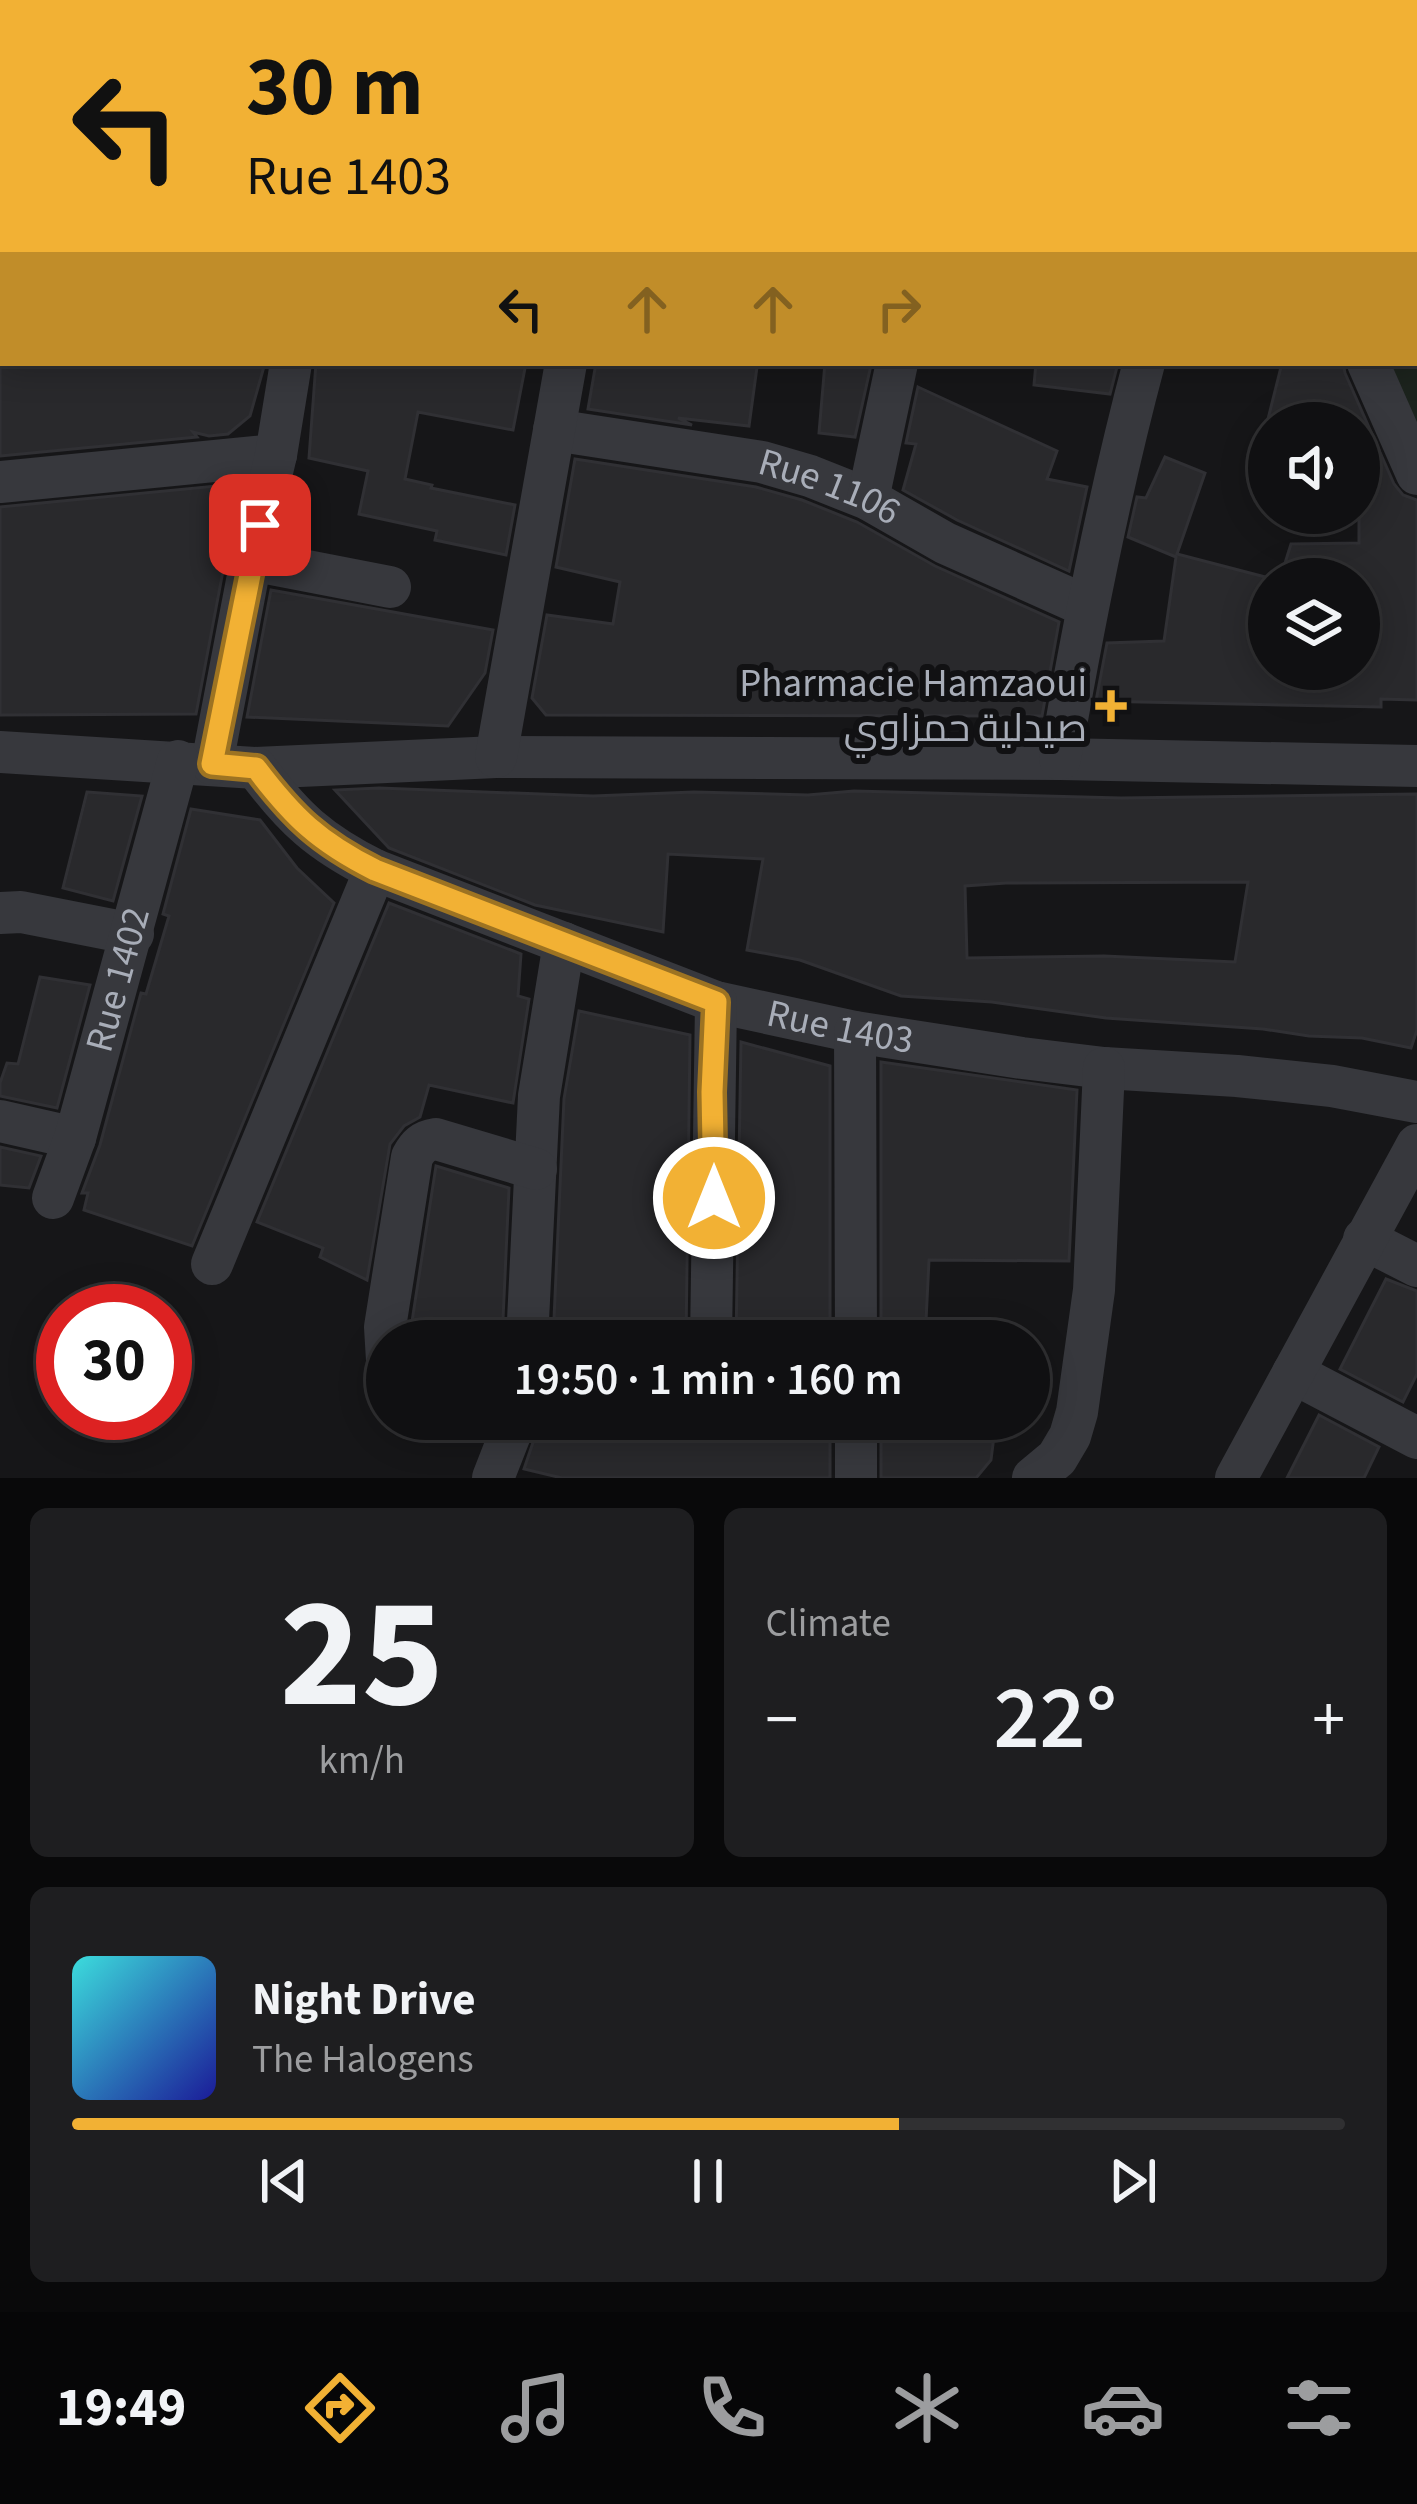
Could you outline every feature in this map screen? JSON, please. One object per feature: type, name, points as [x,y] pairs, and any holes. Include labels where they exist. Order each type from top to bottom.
[{"type":"street","name":"Rue 1402","points":[[53,1198],[75,1138],[133,934],[195,763],[251,560],[291,366]]},
{"type":"street","points":[[496,757],[565,366]]},
{"type":"street","points":[[868,499],[896,366]]},
{"type":"street","points":[[1060,759],[1086,606],[1143,366]]},
{"type":"street","points":[[1369,366],[1417,474]]},
{"type":"street","name":"Rue 1106","points":[[554,430],[762,462],[868,499],[945,543],[1086,606]]},
{"type":"street","points":[[0,482],[276,455]]},
{"type":"street","points":[[251,560],[390,587]]},
{"type":"street","points":[[0,752],[256,768],[496,757],[1417,766]]},
{"type":"street","name":"Rue 1403","points":[[256,768],[313,834],[375,870],[716,1002],[855,1032],[1104,1068],[1332,1086],[1417,1102]]},
{"type":"street","points":[[212,1264],[375,870]]},
{"type":"street","points":[[0,913],[21,912],[133,934]]},
{"type":"street","points":[[528,1320],[543,1060],[564,944]]},
{"type":"street","points":[[711,1320],[716,1002]]},
{"type":"street","points":[[855,1032],[856,1320]]},
{"type":"street","points":[[1033,1478],[1057,1458],[1077,1412],[1094,1290],[1104,1068]]},
{"type":"street","points":[[0,1121],[75,1138]]},
{"type":"street","points":[[386,1320],[412,1157],[418,1147],[436,1139],[536,1169]]},
{"type":"street","points":[[1236,1478],[1417,1145]]},
{"type":"street","points":[[1364,1239],[1417,1266]]},
{"type":"street","points":[[1293,1373],[1417,1438]]},
{"type":"street","points":[[501,1477],[511,1440]]},
{"type":"street","points":[[856,1440],[856,1478]]},
{"type":"shaded area","points":[[1383,366],[1417,366],[1417,451]]},
{"type":"building","points":[[0,366],[264,366],[250,416],[228,434],[193,432],[197,437],[0,456]]},
{"type":"building","points":[[316,366],[525,366],[513,430],[418,412],[405,479],[515,505],[506,555],[435,540],[437,531],[359,514],[368,471],[309,458]]},
{"type":"building","points":[[595,366],[757,367],[749,426],[678,418],[692,425],[588,409]]},
{"type":"building","points":[[825,366],[871,366],[855,437],[819,433]]},
{"type":"building","points":[[1036,366],[1117,366],[1110,394],[1034,385]]},
{"type":"building","points":[[1281,366],[1344,366],[1358,402],[1272,402]]},
{"type":"building","points":[[918,387],[1057,451],[1047,479],[1087,487],[1069,571],[903,490],[916,444],[906,443]]},
{"type":"building","points":[[1380,452],[1394,484],[1403,495],[1417,500],[1417,700],[1381,699],[1381,707],[1096,701],[1107,643],[1164,641],[1176,557],[1128,537],[1137,497],[1146,498],[1165,457],[1205,473],[1177,554],[1248,573],[1248,690],[1380,690],[1380,558],[1287,558],[1291,544],[1359,543],[1359,534],[1380,534]]},
{"type":"building","points":[[575,459],[756,487],[802,500],[857,522],[935,566],[1059,622],[1042,716],[546,715],[532,698],[547,615],[613,624],[620,582],[556,567]]},
{"type":"building","points":[[237,484],[241,490],[196,714],[0,715],[0,507]]},
{"type":"building","points":[[271,590],[493,630],[485,673],[448,726],[247,717]]},
{"type":"building","points":[[335,790],[593,796],[854,791],[1121,798],[1417,794],[1417,1030],[1411,1048],[1362,1038],[901,996],[800,960],[747,950],[763,859],[668,854],[663,932],[535,905],[389,848]],"holes":[[[1248,882],[1235,962],[1104,956],[967,958],[965,886]]]},
{"type":"building","points":[[87,792],[142,796],[113,901],[63,888]]},
{"type":"building","points":[[191,809],[260,820],[297,868],[334,903],[192,1246],[84,1210],[88,1193],[82,1193],[100,1145],[141,993],[146,994],[169,916],[163,914]]},
{"type":"building","points":[[389,903],[521,954],[518,996],[529,999],[513,1103],[429,1085],[420,1117],[404,1126],[390,1144],[367,1280],[320,1257],[323,1248],[257,1222]]},
{"type":"building","points":[[40,977],[90,985],[57,1108],[0,1096],[7,1063],[18,1064]]},
{"type":"building","points":[[579,1011],[690,1035],[686,1320],[554,1320],[564,1099]]},
{"type":"building","points":[[741,1042],[830,1066],[830,1320],[736,1320]]},
{"type":"building","points":[[881,1062],[1077,1090],[1069,1261],[929,1260],[926,1320],[881,1320]]},
{"type":"building","points":[[0,1147],[41,1156],[29,1188],[0,1185]]},
{"type":"building","points":[[436,1166],[509,1188],[503,1320],[412,1320]]},
{"type":"building","points":[[1386,1279],[1417,1291],[1417,1374],[1403,1402],[1340,1369]]},
{"type":"building","points":[[1319,1415],[1379,1447],[1364,1478],[1287,1478]]},
{"type":"building","points":[[534,1440],[830,1440],[830,1478],[562,1478],[524,1469]]},
{"type":"building","points":[[881,1440],[994,1440],[991,1460],[976,1478],[881,1478]]},
{"type":"place","name":"Pharmacie Hamzaoui صيدلية حمزاوي","points":[[1111,706]]},
{"type":"route","points":[[260,525],[212,764],[256,768],[313,834],[375,870],[716,1002],[714,1198]]}]
